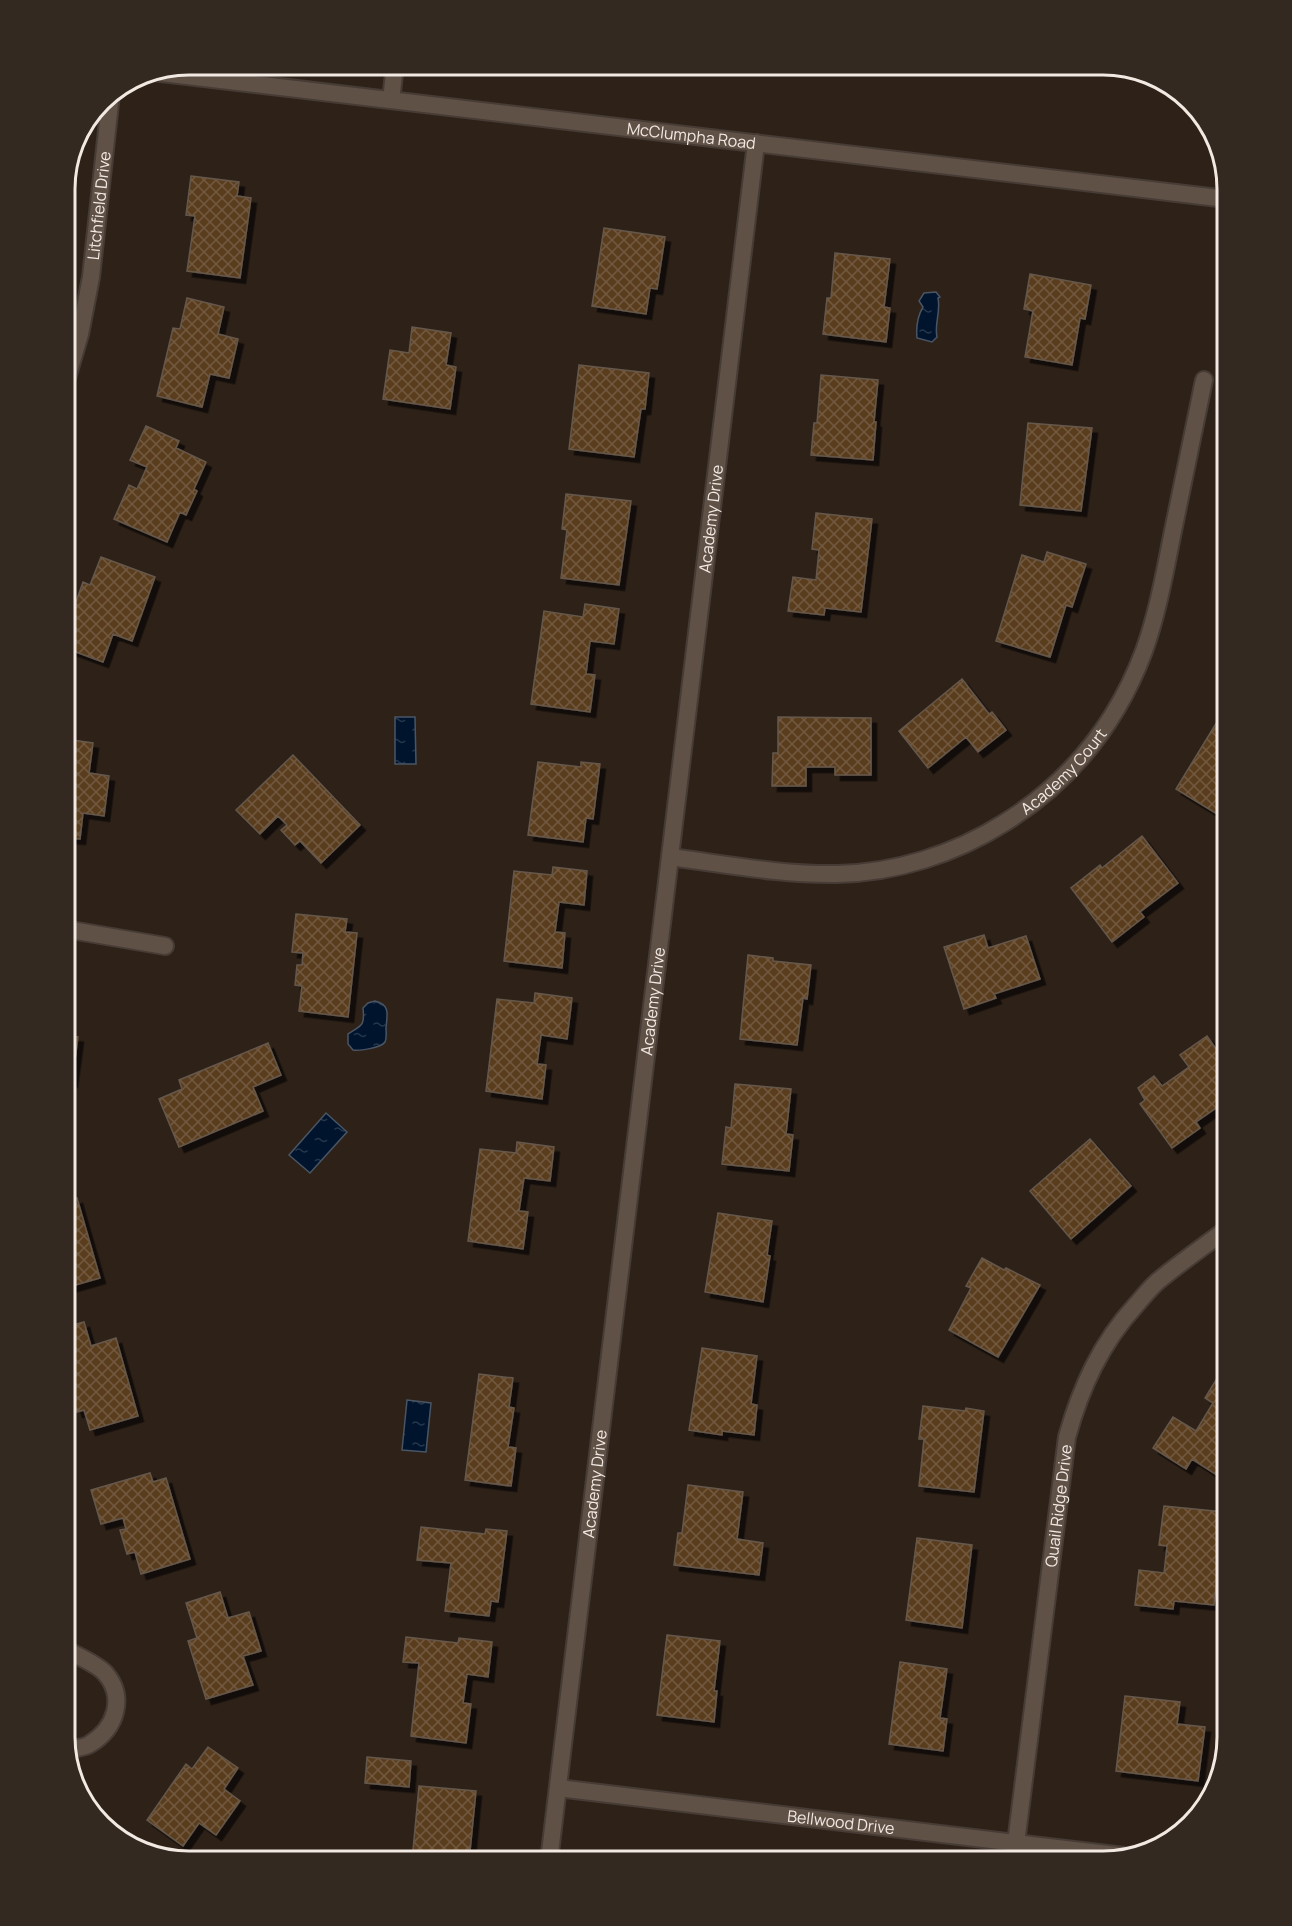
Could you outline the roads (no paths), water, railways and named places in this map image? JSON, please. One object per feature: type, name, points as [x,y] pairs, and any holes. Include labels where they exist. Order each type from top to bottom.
[{"type":"street","name":"McClumpha Road","points":[[180,75],[1217,198]]},
{"type":"street","points":[[391,100],[394,75]]},
{"type":"street","name":"Litchfield Drive","points":[[75,351],[91,277],[110,107]]},
{"type":"street","name":"Academy Drive","points":[[550,1851],[756,143]]},
{"type":"street","name":"Academy Court","points":[[670,857],[804,873],[860,872],[904,865],[947,852],[988,834],[1023,812],[1063,779],[1086,755],[1111,719],[1128,690],[1145,649],[1158,602],[1204,380]]},
{"type":"street","points":[[75,931],[165,946]]},
{"type":"street","name":"Quail Ridge Drive","points":[[1016,1843],[1067,1437],[1076,1406],[1098,1358],[1121,1322],[1156,1283],[1217,1237]]},
{"type":"street","points":[[75,1655],[104,1671],[116,1691],[116,1710],[108,1730],[89,1746],[76,1748]]},
{"type":"street","name":"Bellwood Drive","points":[[558,1788],[1083,1851]]},
{"type":"water","points":[[936,292],[940,297],[938,298],[937,337],[932,342],[917,338],[919,315],[923,307],[919,301],[924,293]]},
{"type":"water","points":[[395,717],[415,717],[416,764],[395,764]]},
{"type":"water","points":[[375,1001],[384,1005],[387,1011],[385,1042],[375,1047],[353,1050],[348,1044],[348,1034],[362,1024],[363,1008]]},
{"type":"water","points":[[326,1113],[347,1132],[310,1173],[289,1155]]},
{"type":"water","points":[[407,1400],[431,1403],[426,1452],[402,1450]]}]
